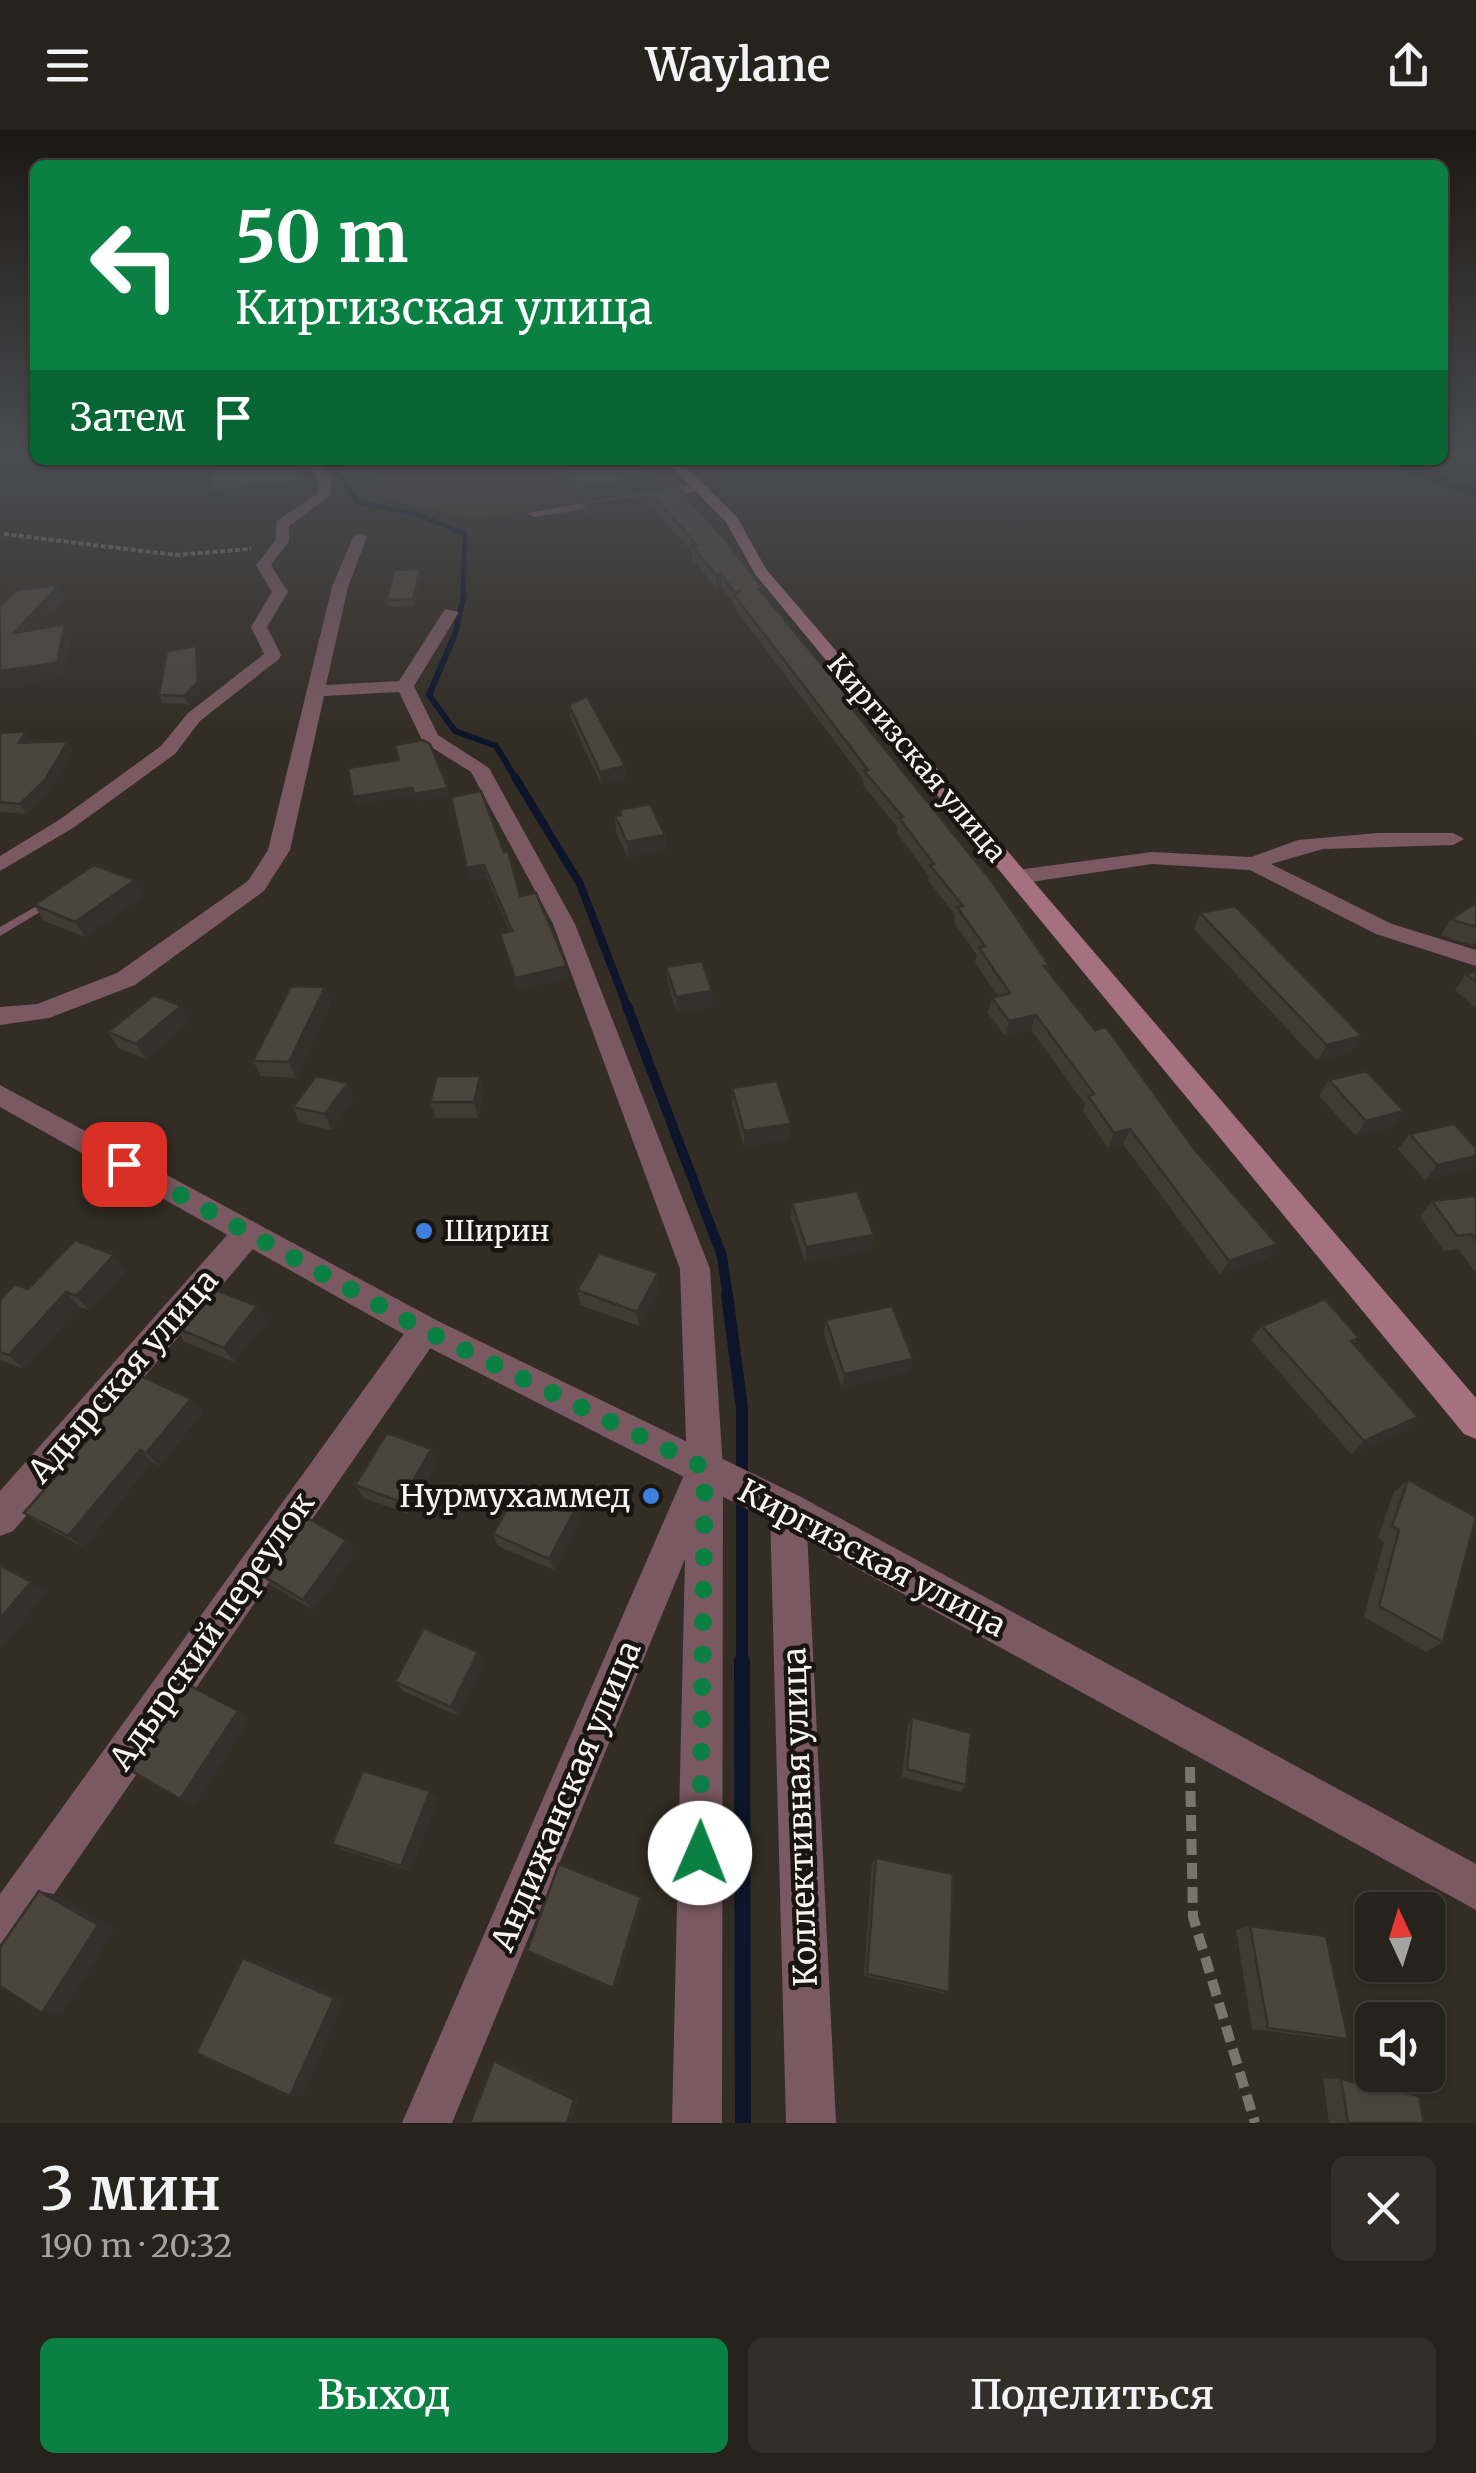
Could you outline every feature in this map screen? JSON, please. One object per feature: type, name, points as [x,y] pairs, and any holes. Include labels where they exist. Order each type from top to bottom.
[{"type":"main road","name":"Киргизская улица","points":[[746,546],[760,571],[1476,1423]]},
{"type":"street","points":[[0,1016],[40,1012],[126,980],[256,886],[279,850],[340,587],[356,546]]},
{"type":"street","points":[[0,864],[66,824],[168,750],[194,716],[272,655],[259,627],[280,592],[263,565],[277,548]]},
{"type":"street","points":[[405,686],[451,612]]},
{"type":"street","points":[[318,692],[405,686]]},
{"type":"street","points":[[405,686],[430,738],[479,768],[564,924],[696,1268],[705,1468],[697,2123]]},
{"type":"street","points":[[1254,864],[1265,856],[1330,842],[1453,839]]},
{"type":"street","points":[[1016,876],[1152,858],[1254,864],[1384,928],[1476,958]]},
{"type":"street","name":"Киргизская улица","points":[[0,1094],[424,1330],[788,1510],[1476,1888]]},
{"type":"street","name":"Адырская улица","points":[[0,1518],[247,1234]]},
{"type":"street","name":"Адырский переулок","points":[[0,1933],[424,1330]]},
{"type":"street","name":"Андижанская улица","points":[[427,2123],[705,1468]]},
{"type":"street","name":"Коллективная улица","points":[[788,1510],[811,2123]]},
{"type":"lane","points":[[0,932],[63,894]]},
{"type":"path","points":[[107,546],[176,554],[277,548]]},
{"type":"path","points":[[1189,1731],[1193,1917],[1255,2123]]},
{"type":"building","points":[[692,546],[731,546],[763,589],[759,589],[855,705],[850,706],[993,883],[1049,965],[1044,966],[1095,1030],[1106,1027],[1194,1149],[1277,1244],[1229,1261],[1130,1129],[1114,1133],[1088,1096],[1094,1094],[1036,1015],[1009,1021],[992,998],[1010,993],[979,948],[985,946],[957,907],[963,906],[930,865],[934,864],[899,818],[903,817],[864,771],[868,770],[735,596],[740,591],[734,592],[721,574],[716,575]]},
{"type":"building","points":[[420,569],[413,599],[387,600],[394,570]]},
{"type":"building","points":[[59,585],[14,633],[65,624],[57,663],[0,671],[0,606],[17,590]]},
{"type":"building","points":[[196,646],[198,682],[184,696],[159,695],[167,651]]},
{"type":"building","points":[[587,696],[625,766],[600,772],[569,705]]},
{"type":"building","points":[[26,731],[19,743],[68,741],[45,780],[20,804],[0,802],[0,733]]},
{"type":"building","points":[[423,740],[430,744],[448,788],[414,794],[412,788],[353,797],[348,768],[399,760],[395,745]]},
{"type":"building","points":[[481,791],[504,852],[508,851],[520,896],[536,893],[567,966],[515,978],[500,934],[512,931],[484,865],[467,868],[451,797]]},
{"type":"building","points":[[650,804],[665,835],[627,842],[615,816],[621,815],[619,810]]},
{"type":"building","points":[[94,865],[135,880],[75,922],[34,905]]},
{"type":"building","points":[[1476,903],[1476,927],[1451,919]]},
{"type":"building","points":[[1235,906],[1362,1036],[1327,1045],[1200,913]]},
{"type":"building","points":[[702,961],[712,991],[676,997],[666,967]]},
{"type":"building","points":[[291,986],[325,987],[289,1062],[253,1061]]},
{"type":"building","points":[[154,995],[181,1006],[136,1044],[108,1032]]},
{"type":"building","points":[[1366,1071],[1404,1111],[1366,1121],[1329,1080]]},
{"type":"building","points":[[316,1076],[348,1083],[325,1114],[293,1107]]},
{"type":"building","points":[[437,1076],[480,1076],[474,1102],[430,1102]]},
{"type":"building","points":[[777,1081],[791,1124],[744,1131],[732,1088]]},
{"type":"building","points":[[1454,1124],[1476,1148],[1476,1156],[1437,1165],[1410,1134]]},
{"type":"building","points":[[857,1191],[874,1235],[806,1247],[792,1203]]},
{"type":"building","points":[[1476,1196],[1476,1241],[1471,1234],[1457,1236],[1432,1201]]},
{"type":"building","points":[[75,1240],[114,1255],[76,1296],[66,1292],[9,1355],[0,1352],[0,1300],[15,1284],[28,1289]]},
{"type":"building","points":[[599,1253],[658,1273],[637,1312],[577,1290]]},
{"type":"building","points":[[208,1287],[257,1306],[224,1348],[174,1327]]},
{"type":"building","points":[[1325,1299],[1359,1338],[1351,1341],[1418,1417],[1364,1441],[1262,1326]]},
{"type":"building","points":[[892,1306],[913,1359],[844,1374],[826,1320]]},
{"type":"building","points":[[139,1375],[191,1399],[146,1453],[140,1450],[68,1536],[24,1513],[97,1429],[94,1428]]},
{"type":"building","points":[[387,1433],[431,1449],[401,1502],[355,1485]]},
{"type":"building","points":[[1408,1480],[1476,1517],[1443,1642],[1379,1606],[1399,1530],[1392,1526]]},
{"type":"building","points":[[522,1483],[577,1506],[549,1559],[493,1534]]},
{"type":"building","points":[[302,1515],[346,1540],[303,1600],[260,1574]]},
{"type":"building","points":[[0,1565],[31,1582],[0,1619]]},
{"type":"building","points":[[424,1628],[478,1652],[451,1707],[395,1682]]},
{"type":"building","points":[[185,1683],[238,1711],[180,1799],[125,1767]]},
{"type":"building","points":[[912,1717],[971,1733],[966,1785],[907,1769]]},
{"type":"building","points":[[363,1771],[430,1791],[401,1866],[332,1844]]},
{"type":"building","points":[[876,1858],[953,1874],[949,1992],[867,1974]]},
{"type":"building","points":[[559,1864],[641,1897],[613,1988],[527,1951]]},
{"type":"building","points":[[39,1891],[98,1925],[42,2013],[0,1986],[0,1947]]},
{"type":"building","points":[[1250,1926],[1326,1936],[1348,2039],[1268,2028]]},
{"type":"building","points":[[243,1958],[334,1998],[290,2096],[196,2053]]},
{"type":"building","points":[[494,2061],[574,2100],[567,2123],[470,2123]]},
{"type":"building","points":[[1341,2079],[1355,2082],[1355,2092],[1419,2096],[1424,2123],[1348,2123]]},
{"type":"waterway","points":[[463,598],[465,546]]},
{"type":"waterway","points":[[464,595],[455,634],[429,695],[455,731],[496,746],[516,779]]},
{"type":"waterway","points":[[515,777],[580,884],[628,1009]]},
{"type":"waterway","points":[[627,1006],[722,1256],[728,1298]]},
{"type":"waterway","points":[[727,1295],[742,1408],[742,1661]]},
{"type":"waterway","points":[[742,1661],[743,2123]]},
{"type":"place","name":"Ширин","points":[[424,1231]]},
{"type":"place","name":"Нурмухаммед","points":[[651,1496]]},
{"type":"route","points":[[124,1164],[424,1330],[705,1468],[700,1853]]}]
